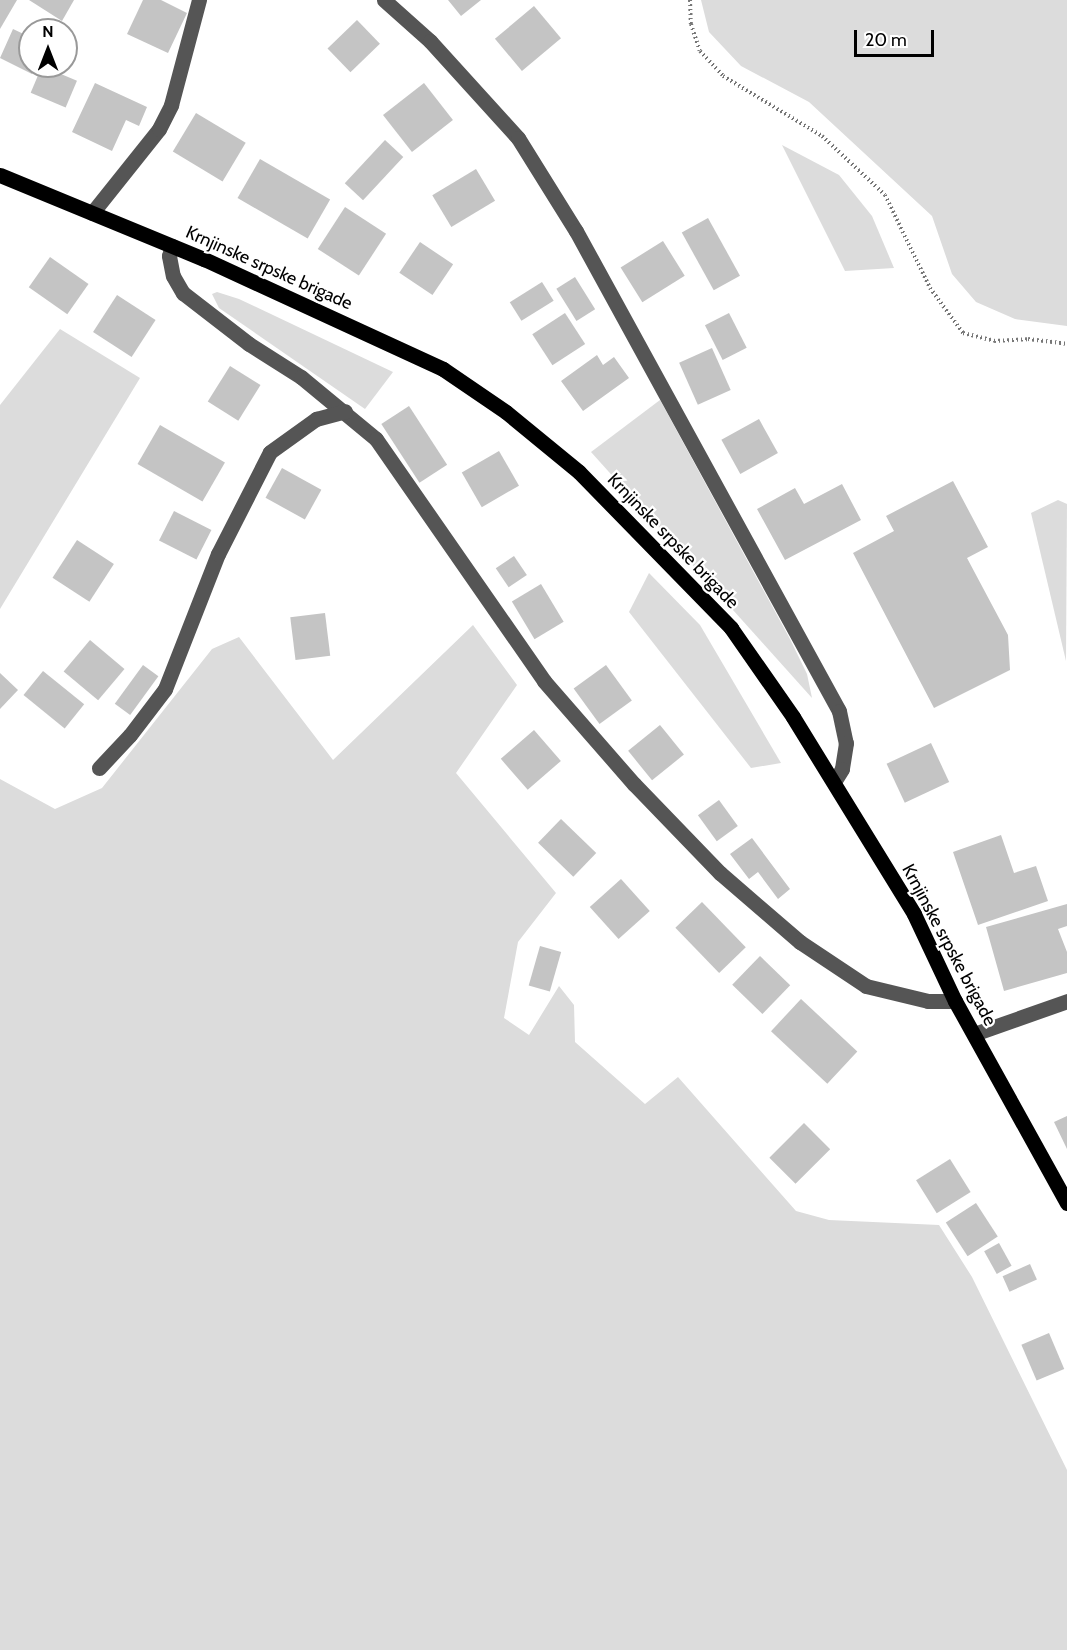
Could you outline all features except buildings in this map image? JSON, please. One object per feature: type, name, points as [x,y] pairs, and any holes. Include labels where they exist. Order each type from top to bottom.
[{"type":"main road","name":"Krnjinske srpske brigade","points":[[0,175],[172,246],[443,369],[506,412],[579,472],[731,628],[834,782],[914,914],[955,1000],[1067,1203]]},
{"type":"street","points":[[92,213],[159,129],[171,105],[199,0]]},
{"type":"street","points":[[384,0],[430,41],[518,138],[576,231],[839,711],[846,743],[842,769],[834,782]]},
{"type":"street","points":[[172,246],[169,256],[173,276],[183,293],[345,411],[376,439],[544,681],[634,784],[720,873],[800,942],[866,986],[928,1000],[955,1000]]},
{"type":"street","points":[[99,768],[130,735],[165,689],[218,554],[270,452],[316,419],[345,411]]},
{"type":"street","points":[[974,1034],[1067,1001]]},
{"type":"path","points":[[690,0],[691,24],[700,51],[723,76],[822,136],[885,195],[930,288],[963,333],[994,341],[1028,339],[1067,344]]},
{"type":"shaded area","points":[[701,0],[1067,0],[1067,326],[1015,319],[976,302],[952,274],[932,216],[809,102],[741,66],[709,32]]},
{"type":"shaded area","points":[[782,145],[839,175],[872,216],[894,268],[845,271]]},
{"type":"shaded area","points":[[217,292],[239,299],[393,372],[365,409],[219,308],[212,294]]},
{"type":"shaded area","points":[[60,329],[140,378],[0,609],[0,405]]},
{"type":"shaded area","points":[[660,400],[790,639],[807,674],[812,698],[591,452]]},
{"type":"shaded area","points":[[1058,500],[1067,504],[1066,661],[1031,513]]},
{"type":"shaded area","points":[[649,573],[700,625],[781,763],[751,768],[629,612]]},
{"type":"shaded area","points":[[473,625],[517,685],[456,773],[556,893],[518,942],[504,1018],[529,1035],[559,986],[574,1005],[575,1042],[645,1104],[678,1077],[796,1211],[829,1220],[939,1225],[972,1277],[1067,1470],[1067,1650],[0,1650],[0,779],[55,809],[102,788],[212,649],[239,637],[333,760]]}]
